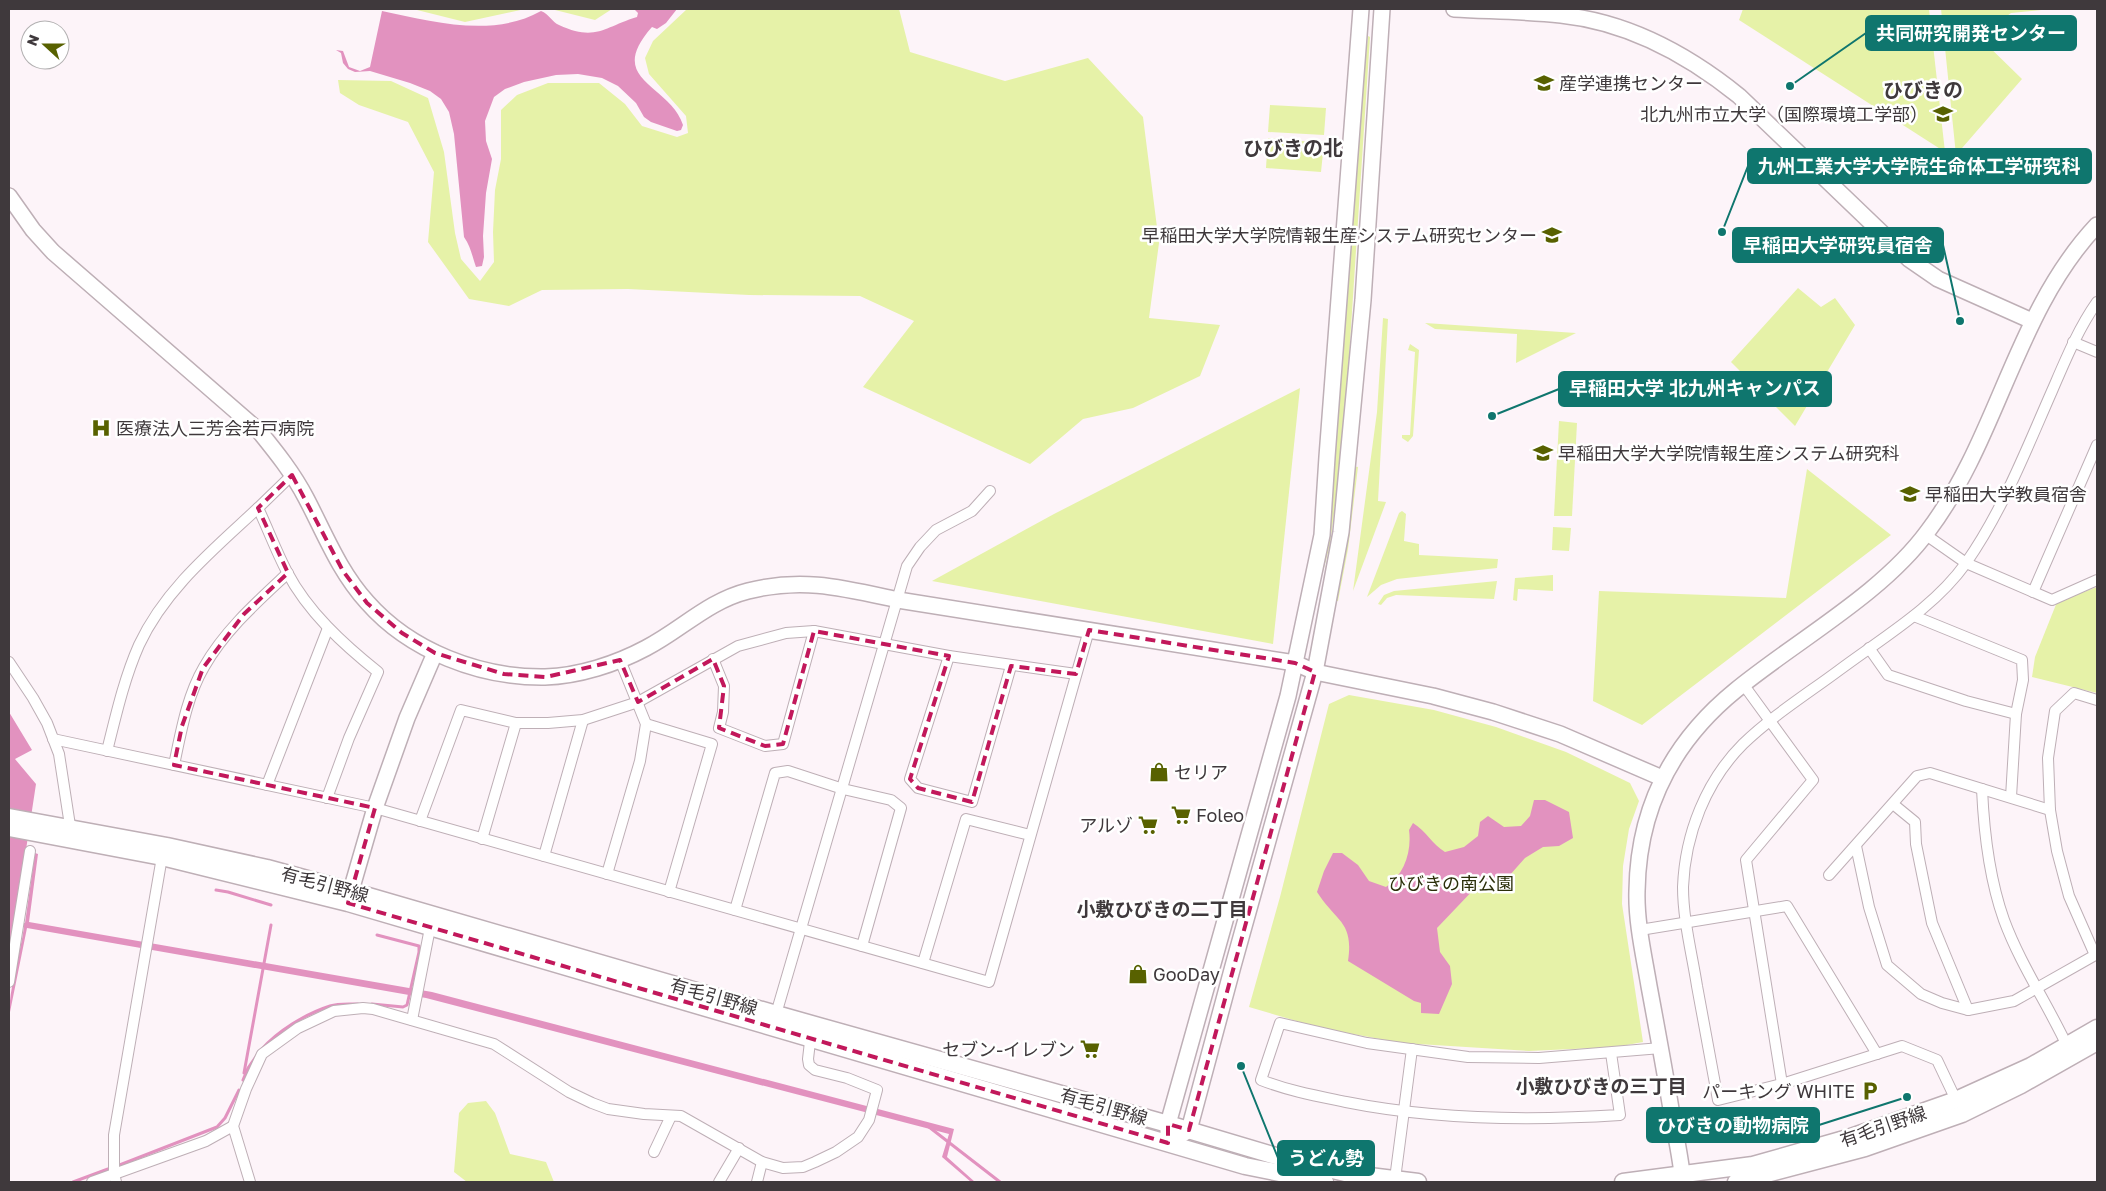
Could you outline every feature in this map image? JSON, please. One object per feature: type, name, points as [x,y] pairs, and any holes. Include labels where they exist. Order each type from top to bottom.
[{"type":"main road","name":"有毛引野線","points":[[9,816],[162,857],[350,897],[430,928],[1168,1124],[1320,1167],[1345,1173],[1418,1182]]},
{"type":"main road","name":"有毛引野線","points":[[9,828],[68,833],[203,854],[350,897],[776,1014],[812,1031],[1168,1143],[1245,1166],[1325,1182]]},
{"type":"main road","name":"有毛引野線","points":[[1736,1182],[1865,1148],[1962,1114],[2021,1085],[2097,1028]]},
{"type":"main road","name":"有毛引野線","points":[[1623,1182],[1682,1179],[1753,1165],[1848,1138],[1956,1100],[2069,1050],[2097,1042]]},
{"type":"street","points":[[1168,1143],[1168,1124],[1288,696],[1322,535],[1361,9]]},
{"type":"street","points":[[1168,1143],[1189,1130],[1315,672],[1341,532],[1348,463],[1363,300],[1382,9]]},
{"type":"street","points":[[1454,9],[1561,15],[1594,20],[1631,31],[1665,47],[1712,74],[1738,96],[1909,259],[1945,283],[2032,321]]},
{"type":"street","points":[[9,196],[33,230],[53,252],[259,430],[292,475],[343,571],[368,603],[402,633],[436,653],[472,666],[504,674],[546,677],[581,672],[620,660],[647,647],[714,604],[745,592],[800,583],[836,587],[898,600],[1295,663],[1315,672],[1433,696],[1493,712],[1560,734],[1662,778]]},
{"type":"street","points":[[1682,1179],[1640,930],[1636,894],[1638,864],[1644,831],[1662,778],[1689,736],[1704,719],[1743,684],[1896,568],[1926,535],[1947,506],[1963,477],[2032,321],[2062,268],[2097,225]]},
{"type":"street","points":[[1956,1100],[1937,1060],[1902,1046],[1782,1084],[1718,1100],[1686,921],[1683,887],[1688,849],[1697,816],[1710,789],[1743,744],[1914,616],[1944,588],[1966,563],[2005,498],[2073,342],[2097,302]]},
{"type":"street","points":[[2073,342],[2097,352]]},
{"type":"street","points":[[2032,592],[2097,445]]},
{"type":"street","points":[[108,751],[128,672],[139,645],[151,624],[185,578],[292,475]]},
{"type":"street","points":[[776,1014],[907,566],[920,547],[936,530],[972,510],[990,492]]},
{"type":"street","points":[[258,508],[288,573],[328,628],[378,672],[349,738],[327,798]]},
{"type":"street","points":[[1926,535],[1966,563],[2052,600],[2097,580]]},
{"type":"street","points":[[174,765],[182,726],[203,668],[217,645],[244,614],[288,573]]},
{"type":"street","points":[[1914,616],[2022,660],[2023,680],[2016,714],[2011,797]]},
{"type":"street","points":[[267,785],[328,628]]},
{"type":"street","points":[[53,739],[375,808],[989,982],[1089,630]]},
{"type":"street","points":[[420,821],[461,710],[516,723],[583,720],[638,702],[713,659],[738,646],[761,638],[786,633],[814,631],[949,656],[1076,674]]},
{"type":"street","points":[[713,659],[724,686],[723,712],[719,728],[766,746],[783,744],[814,631]]},
{"type":"street","points":[[1869,648],[1888,675],[1966,701],[2016,714]]},
{"type":"street","points":[[350,897],[375,808],[407,718],[436,653]]},
{"type":"street","points":[[949,656],[910,779],[918,788],[972,802],[1011,666]]},
{"type":"street","points":[[607,874],[640,761],[646,724],[620,660]]},
{"type":"street","points":[[9,662],[33,698],[59,754],[68,833]]},
{"type":"street","points":[[1743,684],[1813,780],[1746,860],[1782,1084]]},
{"type":"street","points":[[1856,846],[1869,907],[1887,965],[1921,994],[1942,1003],[1968,1010],[2014,1001],[2096,954],[2069,896],[2057,851],[2050,810],[2048,758],[2055,711],[2074,693],[2097,700]]},
{"type":"street","points":[[544,856],[583,720]]},
{"type":"street","points":[[482,838],[516,723]]},
{"type":"street","points":[[646,724],[712,744],[670,892]]},
{"type":"street","points":[[735,910],[775,773],[788,771],[843,789],[891,800],[901,808],[862,946]]},
{"type":"street","points":[[1829,875],[1918,776],[1930,772],[2050,810]]},
{"type":"street","points":[[1982,789],[1984,823],[1996,894],[2005,922],[2036,988],[2069,1050]]},
{"type":"street","points":[[1893,804],[1915,822],[1916,844],[1932,923],[1968,1010]]},
{"type":"street","points":[[923,964],[966,819],[1030,835]]},
{"type":"street","points":[[9,982],[30,851]]},
{"type":"street","points":[[115,1178],[114,1135],[162,857]]},
{"type":"street","points":[[1640,930],[1787,906],[1877,1054]]},
{"type":"street","points":[[412,1020],[430,928]]},
{"type":"street","points":[[250,1182],[233,1126],[246,1089],[262,1054],[298,1028],[334,1011],[363,1008],[494,1044],[569,1092],[592,1103],[608,1109],[644,1114],[681,1116],[762,1162],[783,1168],[803,1167],[836,1152],[858,1137],[869,1120],[877,1090],[847,1078],[815,1070],[809,1064],[808,1058],[812,1031]]},
{"type":"street","points":[[1611,1053],[1620,1115],[1564,1119],[1514,1119],[1404,1112],[1286,1090],[1261,1080],[1280,1023],[1368,1043],[1468,1057],[1539,1058],[1661,1048]]},
{"type":"street","points":[[1395,1179],[1412,1049]]},
{"type":"street","points":[[654,1152],[671,1116]]},
{"type":"street","points":[[92,1182],[115,1178],[206,1141],[233,1126]]},
{"type":"street","points":[[719,1182],[739,1148]]},
{"type":"street","points":[[757,1182],[762,1162]]},
{"type":"highlighted area","points":[[292,475],[343,571],[367,603],[402,633],[435,653],[504,674],[546,677],[620,660],[638,702],[713,659],[724,686],[719,728],[765,746],[783,744],[814,631],[949,656],[910,779],[918,788],[972,802],[1011,666],[1076,674],[1089,630],[1295,663],[1315,672],[1189,1130],[1168,1124],[1168,1143],[348,903],[375,808],[174,765],[182,726],[203,668],[244,614],[288,573],[258,508]]},
{"type":"green space","points":[[413,9],[525,9],[465,22]]},
{"type":"green space","points":[[551,9],[612,9],[595,20]]},
{"type":"green space","points":[[687,9],[899,9],[910,52],[1005,81],[1088,58],[1143,117],[1159,243],[1149,318],[1220,325],[1200,376],[1133,408],[1083,419],[1030,464],[863,387],[914,321],[860,296],[749,295],[628,289],[542,290],[509,306],[469,299],[428,242],[434,172],[408,122],[359,105],[340,93],[338,80],[391,81],[428,98],[444,152],[455,233],[461,259],[480,281],[494,262],[493,232],[495,190],[501,159],[501,110],[517,95],[548,83],[599,83],[625,104],[642,126],[677,137],[688,133],[686,116],[649,74],[645,58],[653,41]]},
{"type":"green space","points":[[1743,9],[1929,9],[1945,152],[1739,20]]},
{"type":"green space","points":[[1941,9],[2051,9],[2011,13],[1979,37],[2022,79],[1956,155]]},
{"type":"green space","points":[[1368,36],[1370,37],[1344,434],[1330,545],[1307,642],[1356,133]]},
{"type":"green space","points":[[1270,105],[1326,108],[1324,135],[1268,132]]},
{"type":"green space","points":[[1268,138],[1324,143],[1321,172],[1266,168]]},
{"type":"green space","points":[[1798,288],[1821,307],[1835,298],[1855,325],[1795,426],[1731,362]]},
{"type":"green space","points":[[1383,318],[1388,319],[1378,501],[1386,502],[1353,591],[1377,412]]},
{"type":"green space","points":[[1425,323],[1576,333],[1516,363],[1517,334],[1435,329]]},
{"type":"green space","points":[[1410,344],[1419,350],[1413,436],[1408,442],[1402,438],[1402,435],[1410,435],[1415,352],[1408,350]]},
{"type":"green space","points":[[1300,388],[1273,644],[932,581],[1054,514]]},
{"type":"green space","points":[[1559,421],[1577,423],[1572,516],[1554,516]]},
{"type":"green space","points":[[1352,466],[1358,467],[1348,549],[1338,601],[1333,601]]},
{"type":"green space","points":[[1807,469],[1891,535],[1642,725],[1593,701],[1599,591],[1786,598]]},
{"type":"green space","points":[[1402,511],[1406,514],[1404,541],[1419,544],[1419,555],[1498,559],[1497,568],[1397,579],[1381,585],[1367,597],[1399,513]]},
{"type":"green space","points":[[1553,527],[1571,528],[1569,551],[1552,550]]},
{"type":"green space","points":[[1553,575],[1553,591],[1518,589],[1517,601],[1513,600],[1515,578]]},
{"type":"green space","points":[[1497,581],[1494,599],[1396,595],[1387,598],[1381,605],[1378,604],[1384,595],[1394,591]]},
{"type":"green space","points":[[2097,587],[2097,693],[2032,677],[2035,657],[2057,602]]},
{"type":"green space","name":"ひびきの南公園","points":[[1349,695],[1434,710],[1496,727],[1566,752],[1630,783],[1639,801],[1629,829],[1623,866],[1622,904],[1643,1042],[1616,1047],[1529,1051],[1402,1043],[1320,1028],[1249,1007],[1280,897],[1329,704]]},
{"type":"green space","points":[[486,1101],[495,1113],[510,1154],[546,1162],[554,1182],[467,1182],[454,1172],[459,1113],[468,1103]]},
{"type":"shaded area","points":[[634,9],[677,9],[666,23],[657,29],[652,27],[639,45],[635,59],[637,71],[676,111],[683,125],[681,130],[677,131],[651,122],[644,117],[636,103],[618,86],[602,78],[578,74],[556,75],[524,82],[505,89],[494,97],[485,121],[486,141],[492,159],[486,193],[483,236],[484,257],[482,266],[476,267],[464,237],[454,134],[449,112],[441,99],[430,91],[410,83],[370,71],[355,72],[348,69],[343,63],[341,53],[336,50],[343,51],[349,67],[360,71],[370,67],[382,11],[442,23],[483,26],[503,24],[541,11],[559,25],[572,30],[591,33],[637,17],[638,13]]},
{"type":"shaded area","points":[[9,712],[32,750],[15,759],[36,784],[15,922],[25,923],[35,853],[38,854],[29,922],[432,992],[954,1129],[947,1157],[975,1182],[971,1182],[942,1157],[949,1134],[426,998],[27,928],[9,1017],[11,994],[24,927],[14,926],[9,957]]},
{"type":"shaded area","points":[[1534,800],[1545,800],[1569,812],[1573,838],[1559,846],[1543,847],[1525,858],[1509,876],[1478,885],[1437,928],[1440,952],[1450,966],[1452,984],[1439,1014],[1421,1013],[1421,1003],[1414,1001],[1348,961],[1349,948],[1346,930],[1317,892],[1333,853],[1342,853],[1358,865],[1369,881],[1386,887],[1398,876],[1408,855],[1409,830],[1413,823],[1445,852],[1464,847],[1478,836],[1480,822],[1488,816],[1504,827],[1521,826],[1530,816]]},
{"type":"waterway","points":[[216,890],[271,905]]},
{"type":"waterway","points":[[244,1073],[271,925]]},
{"type":"waterway","points":[[372,1004],[403,1007],[407,1005],[419,952],[419,946],[377,935]]},
{"type":"waterway","points":[[261,1050],[292,1024],[321,1009],[333,1005],[358,1004]]},
{"type":"waterway","points":[[243,1080],[248,1068],[257,1055]]},
{"type":"waterway","points":[[117,1166],[217,1127],[225,1118],[239,1090]]},
{"type":"waterway","points":[[929,1127],[1000,1182]]},
{"type":"waterway","points":[[73,1182],[108,1169]]},
{"type":"place","name":"産学連携センター","points":[[1544,83]]},
{"type":"place","name":"共同研究開発センター","points":[[1790,86]]},
{"type":"place","name":"北九州市立大学（国際環境工学部）","points":[[1943,114]]},
{"type":"place","name":"九州工業大学大学院生命体工学研究科","points":[[1722,232]]},
{"type":"place","name":"早稲田大学大学院情報生産システム研究センター","points":[[1552,235]]},
{"type":"place","name":"早稲田大学研究員宿舎","points":[[1960,321]]},
{"type":"place","name":"早稲田大学 北九州キャンパス","points":[[1492,416]]},
{"type":"place","name":"医療法人三芳会若戸病院","points":[[101,428]]},
{"type":"place","name":"早稲田大学大学院情報生産システム研究科","points":[[1543,453]]},
{"type":"place","name":"早稲田大学教員宿舎","points":[[1910,494]]},
{"type":"place","name":"セリア","points":[[1159,772]]},
{"type":"place","name":"Foleo","points":[[1181,815]]},
{"type":"place","name":"アルゾ","points":[[1148,825]]},
{"type":"place","name":"GooDay","points":[[1138,974]]},
{"type":"place","name":"セブン-イレブン","points":[[1090,1049]]},
{"type":"place","name":"うどん勢","points":[[1241,1066]]},
{"type":"place","name":"パーキング WHITE","points":[[1870,1091]]},
{"type":"place","name":"ひびきの動物病院","points":[[1907,1097]]},
{"type":"district","name":"ひびきの","points":[[1923,89]]},
{"type":"district","name":"ひびきの北","points":[[1293,147]]},
{"type":"district","name":"小敷ひびきの二丁目","points":[[1162,908]]},
{"type":"district","name":"小敷ひびきの三丁目","points":[[1601,1085]]}]
